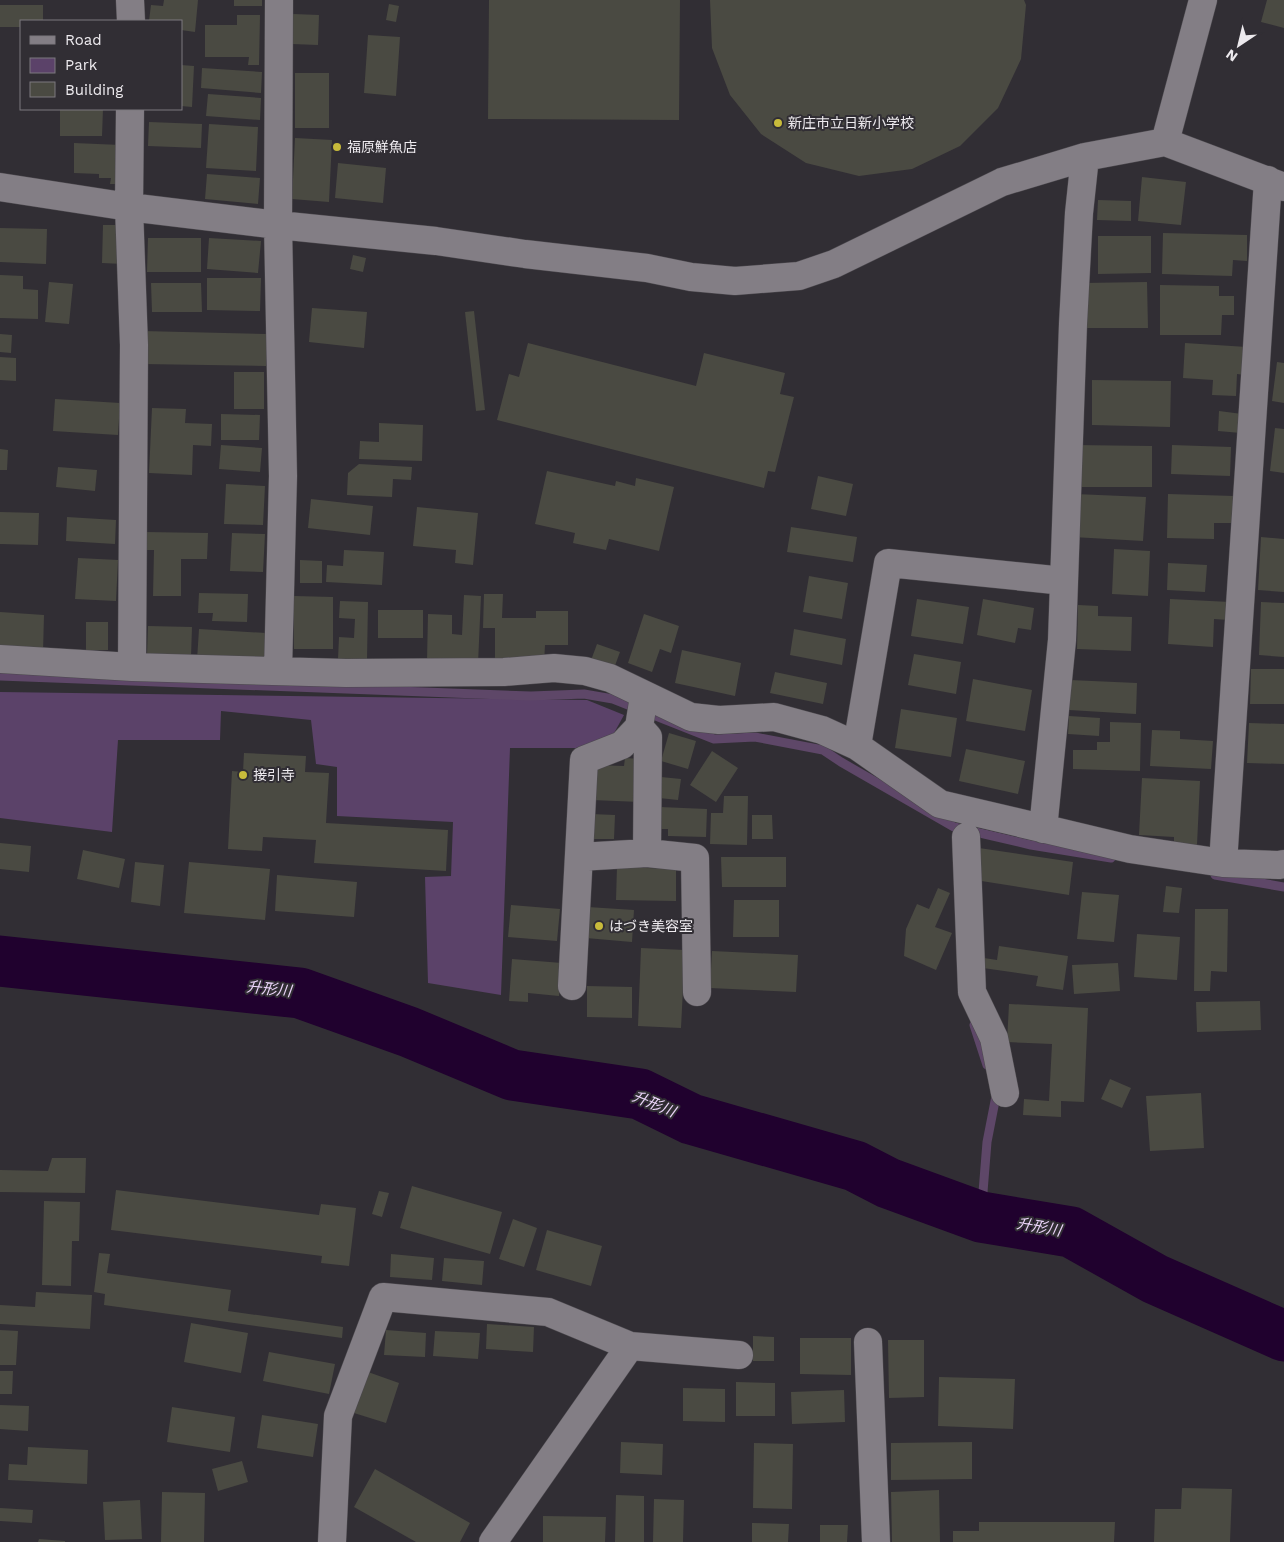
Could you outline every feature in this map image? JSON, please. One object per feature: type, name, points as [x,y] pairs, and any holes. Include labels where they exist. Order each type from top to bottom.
[{"type":"street","points":[[130,0],[131,20]]},
{"type":"street","points":[[278,671],[282,476],[278,225],[279,0]]},
{"type":"street","points":[[1165,142],[1203,0]]},
{"type":"street","points":[[130,110],[129,207],[134,345],[132,667]]},
{"type":"street","points":[[0,187],[129,207],[436,241],[525,254],[647,268],[691,277],[735,281],[799,276],[834,264],[1002,182],[1085,157],[1165,142],[1276,183],[1223,863]]},
{"type":"street","points":[[1043,829],[1062,640],[1074,305],[1079,213],[1085,157]]},
{"type":"street","points":[[857,746],[888,564],[1064,581]]},
{"type":"street","points":[[0,660],[132,667],[346,673],[504,672],[554,668],[584,671],[610,678],[690,717],[719,720],[774,717],[822,730],[857,746],[940,804],[1130,849],[1223,863],[1284,864]]},
{"type":"street","points":[[572,986],[584,760],[622,745],[639,728],[644,696]]},
{"type":"street","points":[[639,728],[648,737],[647,853]]},
{"type":"street","points":[[966,836],[972,992],[994,1038],[1005,1093]]},
{"type":"street","points":[[579,857],[647,853],[695,858],[697,992]]},
{"type":"street","points":[[332,1542],[338,1416],[383,1297],[548,1312],[630,1346],[739,1355]]},
{"type":"street","points":[[868,1342],[876,1542]]},
{"type":"street","points":[[493,1542],[630,1346]]},
{"type":"green space","points":[[0,692],[587,700],[624,715],[613,735],[576,748],[510,748],[501,995],[428,983],[425,877],[451,876],[453,822],[337,816],[337,767],[316,764],[311,720],[221,711],[220,740],[118,740],[112,832],[0,818]]},
{"type":"building","points":[[164,0],[198,0],[195,32],[182,30],[182,20],[149,20],[151,5],[163,6]]},
{"type":"building","points":[[234,0],[262,0],[262,6],[234,6]]},
{"type":"building","points":[[489,0],[680,0],[679,120],[488,119]]},
{"type":"building","points":[[710,0],[1024,0],[1026,5],[1021,59],[998,108],[960,146],[912,169],[859,176],[806,163],[761,134],[730,95],[712,48]]},
{"type":"building","points":[[1267,0],[1284,0],[1284,28],[1261,22]]},
{"type":"building","points":[[389,4],[399,6],[396,22],[386,20]]},
{"type":"building","points":[[0,5],[43,5],[43,20],[20,20],[20,27],[0,27]]},
{"type":"building","points":[[293,14],[319,15],[318,45],[292,44]]},
{"type":"building","points":[[237,15],[260,15],[259,65],[248,65],[249,57],[205,57],[205,25],[237,25]]},
{"type":"building","points":[[368,35],[400,37],[396,96],[364,93]]},
{"type":"building","points":[[182,65],[194,66],[192,107],[182,106]]},
{"type":"building","points":[[202,68],[262,72],[261,93],[201,88]]},
{"type":"building","points":[[295,73],[329,73],[329,128],[295,128]]},
{"type":"building","points":[[208,94],[261,98],[260,120],[206,116]]},
{"type":"building","points":[[60,110],[103,110],[102,136],[60,136]]},
{"type":"building","points":[[149,122],[202,124],[201,148],[148,146]]},
{"type":"building","points":[[209,124],[258,127],[256,171],[206,168]]},
{"type":"building","points":[[295,138],[332,140],[329,202],[292,199]]},
{"type":"building","points":[[74,143],[121,145],[120,184],[110,184],[111,178],[99,178],[99,174],[74,173]]},
{"type":"building","points":[[338,163],[386,168],[383,203],[335,198]]},
{"type":"building","points":[[207,174],[260,178],[258,204],[205,199]]},
{"type":"building","points":[[1142,177],[1186,182],[1181,225],[1138,221]]},
{"type":"building","points":[[1098,200],[1131,201],[1131,221],[1097,220]]},
{"type":"building","points":[[103,225],[123,225],[123,264],[102,263]]},
{"type":"building","points":[[0,228],[47,229],[46,264],[0,262]]},
{"type":"building","points":[[1163,233],[1247,235],[1247,261],[1233,260],[1232,276],[1162,274]]},
{"type":"building","points":[[1098,236],[1151,236],[1151,273],[1098,274]]},
{"type":"building","points":[[148,238],[201,238],[201,272],[147,272]]},
{"type":"building","points":[[209,238],[261,241],[258,273],[207,269]]},
{"type":"building","points":[[353,255],[366,258],[363,272],[350,269]]},
{"type":"building","points":[[0,275],[23,276],[23,289],[38,290],[38,319],[0,318]]},
{"type":"building","points":[[207,278],[261,278],[260,311],[207,310]]},
{"type":"building","points":[[49,282],[73,284],[69,324],[45,322]]},
{"type":"building","points":[[1147,282],[1148,328],[1084,328],[1083,283]]},
{"type":"building","points":[[151,283],[201,283],[202,312],[152,312]]},
{"type":"building","points":[[1160,285],[1219,286],[1219,296],[1234,296],[1234,315],[1222,315],[1221,335],[1160,335]]},
{"type":"building","points":[[312,308],[367,312],[364,348],[309,342]]},
{"type":"building","points":[[474,311],[485,410],[476,411],[465,312]]},
{"type":"building","points":[[142,331],[266,334],[266,366],[142,364]]},
{"type":"building","points":[[0,334],[12,335],[11,353],[0,352]]},
{"type":"building","points":[[528,343],[696,386],[704,353],[785,373],[780,394],[794,397],[775,472],[768,471],[764,488],[497,420],[509,374],[519,377]]},
{"type":"building","points":[[1185,343],[1247,347],[1245,375],[1237,374],[1236,396],[1212,395],[1213,380],[1183,378]]},
{"type":"building","points":[[0,357],[16,358],[16,381],[0,380]]},
{"type":"building","points":[[1277,362],[1284,363],[1284,403],[1272,401]]},
{"type":"building","points":[[234,372],[264,372],[264,409],[234,409]]},
{"type":"building","points":[[1092,380],[1171,381],[1170,427],[1092,425]]},
{"type":"building","points":[[55,399],[120,403],[118,435],[53,431]]},
{"type":"building","points":[[152,408],[186,409],[185,423],[212,424],[211,446],[193,445],[192,475],[149,473]]},
{"type":"building","points":[[1219,411],[1242,414],[1241,433],[1218,431]]},
{"type":"building","points":[[221,414],[260,415],[259,440],[221,440]]},
{"type":"building","points":[[379,423],[423,425],[422,461],[359,459],[360,441],[379,442]]},
{"type":"building","points":[[1275,428],[1284,429],[1284,473],[1270,471]]},
{"type":"building","points":[[221,445],[262,448],[260,472],[219,469]]},
{"type":"building","points":[[1074,445],[1152,446],[1152,487],[1074,487]]},
{"type":"building","points":[[1172,445],[1231,447],[1230,476],[1171,474]]},
{"type":"building","points":[[0,449],[8,450],[7,470],[0,470]]},
{"type":"building","points":[[359,464],[412,467],[411,480],[393,479],[392,497],[347,495],[348,473]]},
{"type":"building","points":[[58,467],[97,470],[95,491],[56,487]]},
{"type":"building","points":[[547,471],[615,486],[616,481],[635,486],[636,478],[674,487],[659,551],[609,539],[606,550],[573,543],[575,533],[535,524]]},
{"type":"building","points":[[818,476],[853,484],[846,516],[811,509]]},
{"type":"building","points":[[226,484],[265,486],[263,525],[224,524]]},
{"type":"building","points":[[1075,494],[1146,497],[1143,541],[1073,537]]},
{"type":"building","points":[[1168,494],[1234,496],[1233,523],[1214,523],[1214,539],[1167,538]]},
{"type":"building","points":[[311,499],[373,506],[370,535],[308,528]]},
{"type":"building","points":[[417,507],[478,513],[473,565],[455,563],[456,550],[413,546]]},
{"type":"building","points":[[0,512],[39,513],[38,545],[0,544]]},
{"type":"building","points":[[67,517],[116,520],[115,544],[66,541]]},
{"type":"building","points":[[791,527],[857,537],[853,562],[787,552]]},
{"type":"building","points":[[145,532],[208,533],[207,559],[181,559],[181,596],[153,596],[154,550],[145,550]]},
{"type":"building","points":[[232,533],[265,534],[263,572],[230,571]]},
{"type":"building","points":[[1261,537],[1284,539],[1284,592],[1258,590]]},
{"type":"building","points":[[1114,549],[1150,551],[1148,596],[1112,594]]},
{"type":"building","points":[[344,550],[384,552],[382,585],[326,582],[327,565],[343,566]]},
{"type":"building","points":[[78,558],[118,560],[116,601],[75,599]]},
{"type":"building","points":[[300,560],[322,561],[322,583],[300,583]]},
{"type":"building","points":[[1168,563],[1207,565],[1205,592],[1167,590]]},
{"type":"building","points":[[809,576],[848,583],[842,619],[803,612]]},
{"type":"building","points":[[199,593],[248,594],[247,622],[212,621],[213,613],[198,613]]},
{"type":"building","points":[[484,594],[503,594],[502,618],[536,618],[536,611],[568,611],[568,645],[545,645],[544,664],[495,664],[495,628],[483,628]]},
{"type":"building","points":[[464,595],[481,596],[478,664],[427,661],[428,614],[452,615],[452,634],[462,635]]},
{"type":"building","points":[[294,596],[333,597],[333,649],[294,649]]},
{"type":"building","points":[[917,599],[969,607],[963,644],[911,636]]},
{"type":"building","points":[[983,599],[1034,608],[1031,630],[1018,628],[1015,643],[977,635]]},
{"type":"building","points":[[1170,599],[1230,602],[1229,620],[1214,619],[1213,647],[1168,644]]},
{"type":"building","points":[[340,601],[368,602],[367,660],[338,659],[339,637],[354,638],[355,619],[339,618]]},
{"type":"building","points":[[1261,602],[1284,603],[1284,657],[1259,655]]},
{"type":"building","points":[[1078,605],[1098,606],[1098,616],[1132,617],[1131,651],[1077,649]]},
{"type":"building","points":[[378,610],[423,610],[423,638],[378,638]]},
{"type":"building","points":[[0,612],[44,615],[43,653],[0,650]]},
{"type":"building","points":[[644,614],[679,626],[671,653],[660,649],[652,672],[628,663]]},
{"type":"building","points":[[86,622],[108,622],[108,650],[86,650]]},
{"type":"building","points":[[148,626],[192,627],[191,657],[147,655]]},
{"type":"building","points":[[199,629],[266,633],[265,663],[197,660]]},
{"type":"building","points":[[794,629],[846,639],[842,665],[790,655]]},
{"type":"building","points":[[597,644],[620,652],[613,671],[590,663]]},
{"type":"building","points":[[682,650],[741,663],[735,696],[675,683]]},
{"type":"building","points":[[914,654],[961,662],[956,694],[908,685]]},
{"type":"building","points":[[1251,669],[1284,669],[1284,704],[1250,704]]},
{"type":"building","points":[[775,672],[827,683],[823,704],[770,693]]},
{"type":"building","points":[[973,679],[1032,690],[1025,731],[966,721]]},
{"type":"building","points":[[1070,680],[1137,683],[1136,714],[1069,710]]},
{"type":"building","points":[[901,709],[957,718],[951,757],[895,748]]},
{"type":"building","points":[[1069,716],[1100,718],[1099,736],[1068,734]]},
{"type":"building","points":[[1110,722],[1141,723],[1140,771],[1073,769],[1073,750],[1097,750],[1097,742],[1110,742]]},
{"type":"building","points":[[1249,723],[1284,724],[1284,764],[1247,763]]},
{"type":"building","points":[[1152,730],[1180,731],[1180,739],[1213,741],[1211,769],[1150,766]]},
{"type":"building","points":[[669,733],[696,741],[688,769],[661,761]]},
{"type":"building","points":[[966,749],[1025,761],[1018,794],[959,781]]},
{"type":"building","points":[[712,751],[738,768],[716,802],[690,785]]},
{"type":"building","points":[[244,753],[306,756],[305,772],[329,773],[326,823],[448,830],[446,871],[314,863],[316,840],[263,837],[262,851],[228,849],[232,771],[243,772]]},
{"type":"building","points":[[625,758],[641,759],[640,802],[592,800],[593,765],[624,766]]},
{"type":"building","points":[[661,777],[681,779],[678,800],[659,798]]},
{"type":"building","points":[[1142,778],[1200,781],[1197,845],[1174,844],[1174,837],[1139,835]]},
{"type":"building","points":[[724,796],[748,796],[747,845],[710,844],[711,813],[723,813]]},
{"type":"building","points":[[660,807],[707,809],[706,837],[668,836],[668,829],[659,829]]},
{"type":"building","points":[[591,814],[615,815],[614,839],[590,839]]},
{"type":"building","points":[[752,815],[772,815],[773,839],[752,839]]},
{"type":"building","points":[[0,843],[31,846],[29,872],[0,869]]},
{"type":"building","points":[[979,848],[1073,862],[1069,895],[975,880]]},
{"type":"building","points":[[83,850],[125,859],[119,888],[77,879]]},
{"type":"building","points":[[721,857],[786,857],[786,887],[722,887]]},
{"type":"building","points":[[135,862],[164,865],[160,906],[131,902]]},
{"type":"building","points":[[189,862],[270,869],[265,920],[184,913]]},
{"type":"building","points":[[617,867],[676,869],[676,901],[616,900]]},
{"type":"building","points":[[277,875],[357,882],[354,917],[275,911]]},
{"type":"building","points":[[1166,886],[1182,888],[1179,913],[1163,912]]},
{"type":"building","points":[[938,888],[950,893],[935,927],[952,933],[936,970],[904,956],[906,929],[917,904],[929,909]]},
{"type":"building","points":[[1082,892],[1119,895],[1114,942],[1077,939]]},
{"type":"building","points":[[734,900],[779,900],[779,937],[733,937]]},
{"type":"building","points":[[511,905],[560,909],[557,941],[508,937]]},
{"type":"building","points":[[588,907],[634,910],[632,942],[586,938]]},
{"type":"building","points":[[1195,909],[1228,909],[1227,972],[1211,971],[1210,991],[1194,991]]},
{"type":"building","points":[[1137,934],[1180,937],[1177,980],[1134,977]]},
{"type":"building","points":[[999,946],[1068,956],[1063,990],[1036,986],[1038,976],[983,968],[984,958],[997,960]]},
{"type":"building","points":[[641,948],[685,950],[681,1028],[638,1026]]},
{"type":"building","points":[[712,951],[798,955],[796,992],[710,988]]},
{"type":"building","points":[[512,959],[562,963],[559,996],[528,993],[528,1002],[509,1001]]},
{"type":"building","points":[[1118,963],[1120,991],[1074,994],[1072,965]]},
{"type":"building","points":[[587,986],[632,987],[632,1018],[587,1017]]},
{"type":"building","points":[[1260,1001],[1261,1030],[1197,1032],[1196,1002]]},
{"type":"building","points":[[1009,1004],[1088,1008],[1084,1102],[1061,1101],[1061,1117],[1023,1115],[1024,1099],[1049,1101],[1052,1044],[1007,1042]]},
{"type":"building","points":[[1110,1079],[1131,1088],[1122,1108],[1101,1099]]},
{"type":"building","points":[[1201,1093],[1204,1148],[1150,1151],[1146,1096]]},
{"type":"building","points":[[52,1158],[86,1158],[85,1193],[0,1192],[0,1170],[48,1171]]},
{"type":"building","points":[[412,1186],[502,1212],[490,1254],[400,1228]]},
{"type":"building","points":[[116,1190],[319,1215],[321,1204],[356,1208],[349,1266],[321,1263],[322,1256],[111,1230]]},
{"type":"building","points":[[379,1191],[389,1193],[382,1217],[372,1214]]},
{"type":"building","points":[[44,1201],[80,1202],[79,1241],[72,1241],[71,1286],[42,1285]]},
{"type":"building","points":[[513,1219],[537,1228],[524,1267],[499,1259]]},
{"type":"building","points":[[547,1230],[602,1246],[591,1286],[536,1270]]},
{"type":"building","points":[[99,1253],[110,1254],[107,1273],[231,1290],[228,1311],[343,1327],[342,1338],[104,1305],[105,1294],[94,1292]]},
{"type":"building","points":[[391,1254],[434,1258],[432,1280],[390,1277]]},
{"type":"building","points":[[444,1258],[484,1261],[482,1285],[442,1281]]},
{"type":"building","points":[[36,1292],[92,1295],[90,1329],[0,1324],[0,1305],[35,1307]]},
{"type":"building","points":[[191,1323],[248,1333],[241,1373],[184,1362]]},
{"type":"building","points":[[487,1324],[534,1327],[533,1352],[486,1349]]},
{"type":"building","points":[[0,1330],[18,1331],[16,1365],[0,1365]]},
{"type":"building","points":[[386,1330],[426,1333],[425,1357],[384,1355]]},
{"type":"building","points":[[435,1331],[480,1333],[478,1359],[433,1356]]},
{"type":"building","points":[[753,1336],[774,1337],[774,1361],[753,1361]]},
{"type":"building","points":[[800,1338],[851,1338],[851,1375],[800,1374]]},
{"type":"building","points":[[888,1340],[924,1340],[924,1397],[889,1398]]},
{"type":"building","points":[[269,1352],[335,1364],[329,1394],[263,1381]]},
{"type":"building","points":[[0,1371],[13,1371],[12,1394],[0,1394]]},
{"type":"building","points":[[368,1372],[399,1383],[386,1423],[354,1413]]},
{"type":"building","points":[[939,1377],[1015,1379],[1013,1429],[938,1426]]},
{"type":"building","points":[[736,1382],[775,1383],[775,1416],[736,1416]]},
{"type":"building","points":[[683,1388],[725,1389],[725,1422],[683,1421]]},
{"type":"building","points":[[844,1390],[845,1422],[792,1424],[791,1392]]},
{"type":"building","points":[[0,1405],[29,1406],[28,1431],[0,1429]]},
{"type":"building","points":[[172,1407],[235,1417],[230,1452],[167,1442]]},
{"type":"building","points":[[262,1415],[318,1424],[313,1457],[257,1448]]},
{"type":"building","points":[[621,1442],[663,1444],[662,1475],[620,1473]]},
{"type":"building","points":[[972,1442],[972,1479],[891,1480],[891,1443]]},
{"type":"building","points":[[754,1443],[793,1444],[792,1509],[753,1508]]},
{"type":"building","points":[[28,1447],[88,1450],[87,1484],[8,1480],[9,1464],[27,1465]]},
{"type":"building","points":[[242,1461],[248,1482],[218,1491],[212,1469]]},
{"type":"building","points":[[375,1469],[470,1523],[460,1542],[416,1542],[354,1507]]},
{"type":"building","points":[[1182,1488],[1232,1489],[1230,1542],[1154,1542],[1155,1509],[1181,1509]]},
{"type":"building","points":[[939,1490],[940,1542],[892,1542],[891,1492]]},
{"type":"building","points":[[162,1492],[205,1493],[204,1542],[161,1542]]},
{"type":"building","points":[[616,1495],[644,1496],[644,1542],[615,1542]]},
{"type":"building","points":[[654,1499],[684,1500],[683,1542],[653,1542]]},
{"type":"building","points":[[140,1500],[142,1539],[105,1540],[103,1502]]},
{"type":"building","points":[[0,1508],[33,1510],[32,1523],[0,1521]]},
{"type":"building","points":[[543,1516],[606,1517],[605,1542],[543,1542]]},
{"type":"building","points":[[979,1522],[1115,1522],[1114,1542],[953,1542],[953,1531],[979,1531]]},
{"type":"building","points":[[752,1523],[789,1524],[788,1542],[752,1542]]},
{"type":"building","points":[[820,1525],[848,1525],[847,1542],[820,1542]]},
{"type":"building","points":[[39,1539],[65,1541],[65,1542],[38,1542]]},
{"type":"waterway","points":[[0,676],[531,696],[584,694],[613,699],[714,739],[755,737],[823,750],[954,827],[1031,845],[1111,858]]},
{"type":"waterway","points":[[1215,875],[1284,887]]},
{"type":"waterway","name":"升形川","points":[[0,961],[300,993],[409,1032],[512,1075],[640,1094],[691,1119],[855,1166],[888,1183],[981,1217],[1071,1232],[1155,1279],[1284,1336]]},
{"type":"waterway","points":[[974,1025],[987,1065]]},
{"type":"waterway","points":[[981,1217],[987,1142],[996,1096],[995,1092]]},
{"type":"place","name":"新庄市立日新小学校","points":[[778,123]]},
{"type":"place","name":"福原鮮魚店","points":[[337,147]]},
{"type":"place","name":"接引寺","points":[[243,775]]},
{"type":"place","name":"はづき美容室","points":[[599,926]]}]
